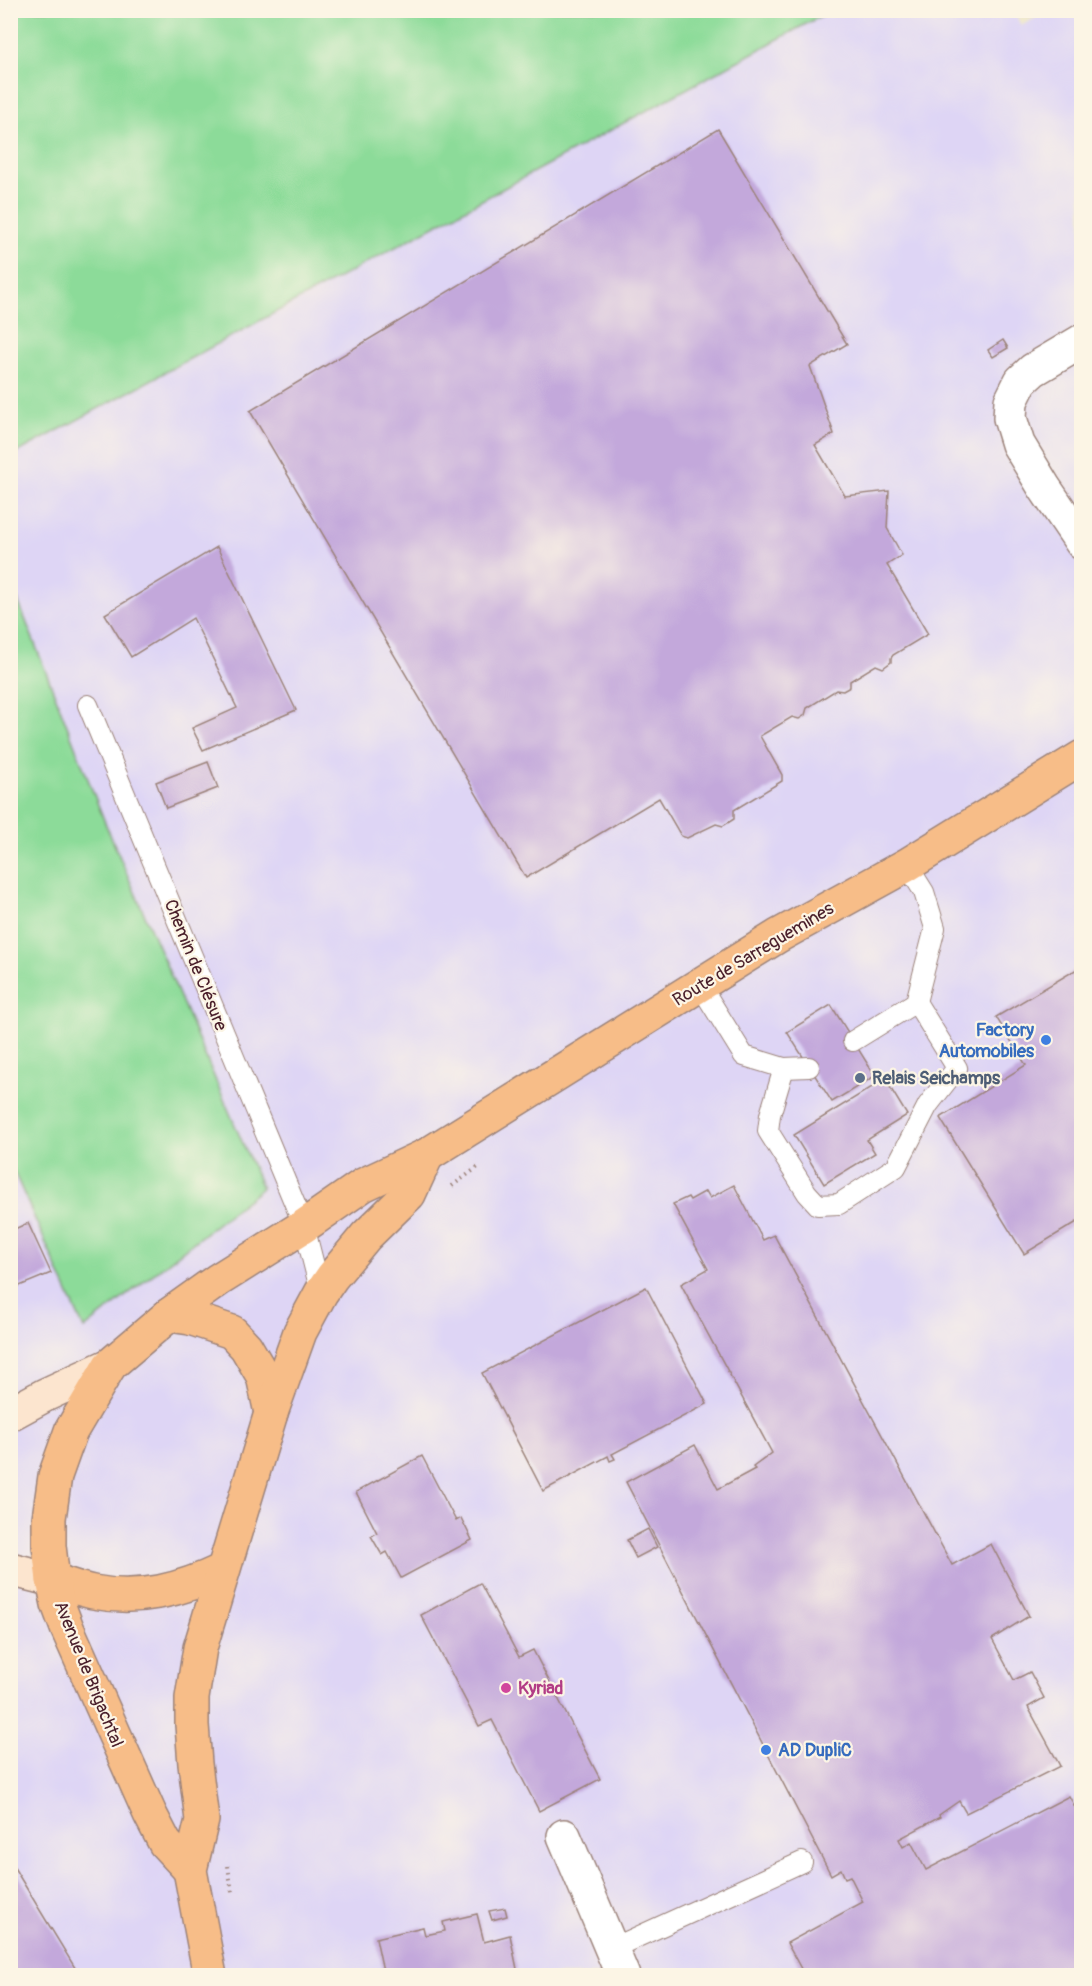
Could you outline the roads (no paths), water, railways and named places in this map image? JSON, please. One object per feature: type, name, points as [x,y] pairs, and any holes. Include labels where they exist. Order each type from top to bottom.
[{"type":"main road","name":"Route de Sarreguemines","points":[[304,1226],[363,1185],[427,1155],[787,931],[907,865],[1082,757]]},
{"type":"main road","points":[[210,1976],[190,1870],[202,1820],[193,1735],[193,1690],[200,1648],[271,1413],[300,1332],[321,1293],[366,1236],[409,1194],[427,1155]]},
{"type":"main road","name":"Avenue de Brigachtal","points":[[190,1870],[165,1843],[150,1814],[58,1604],[49,1546],[49,1518],[55,1476],[71,1431],[110,1365],[169,1315],[218,1280],[304,1226]]},
{"type":"main road","points":[[169,1315],[190,1318],[232,1332],[246,1347],[263,1376],[271,1413]]},
{"type":"main road","points":[[10,1414],[110,1365]]},
{"type":"main road","points":[[10,1569],[91,1592],[117,1596],[141,1596],[168,1591],[223,1570]]},
{"type":"street","points":[[1082,341],[1033,370],[1021,381],[1011,401],[1010,418],[1018,444],[1082,543]]},
{"type":"street","points":[[564,1836],[617,1962]]},
{"type":"lane","name":"Chemin de Clésure","points":[[88,705],[304,1226],[321,1293]]},
{"type":"lane","points":[[853,1041],[916,1002],[935,928],[924,892],[907,865]]},
{"type":"lane","points":[[700,985],[744,1056],[784,1068],[809,1067]]},
{"type":"lane","points":[[784,1068],[770,1115],[768,1131],[807,1193],[818,1205],[839,1204],[896,1167],[928,1105],[957,1068],[916,1002]]},
{"type":"lane","points":[[617,1962],[802,1862]]},
{"type":"place","name":"Factory Automobiles","points":[[1046,1040]]},
{"type":"place","name":"Relais Seichamps","points":[[860,1078]]},
{"type":"place","name":"Kyriad","points":[[506,1688]]},
{"type":"place","name":"AD DupliC","points":[[766,1750]]}]
